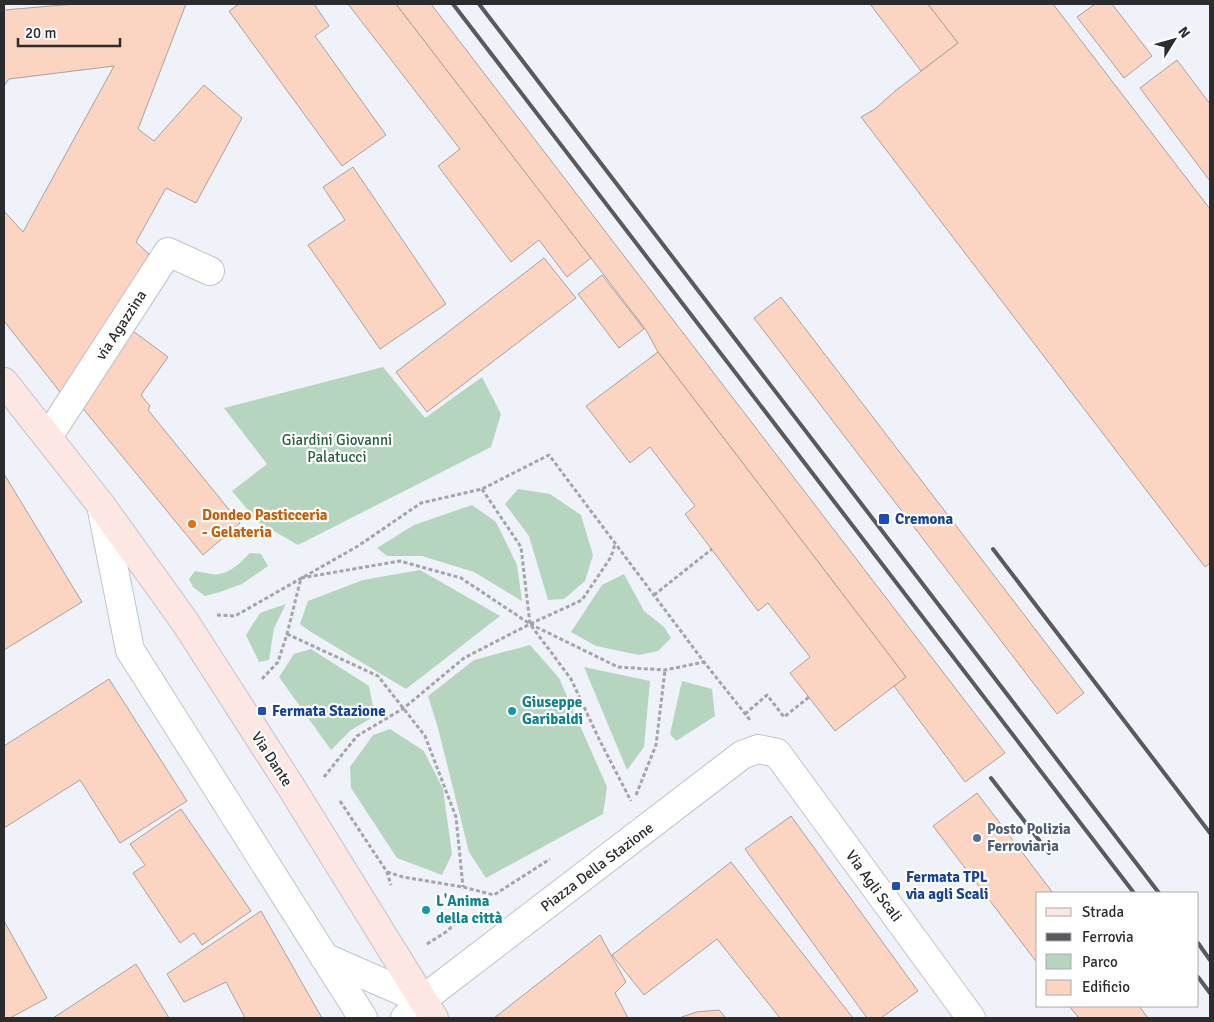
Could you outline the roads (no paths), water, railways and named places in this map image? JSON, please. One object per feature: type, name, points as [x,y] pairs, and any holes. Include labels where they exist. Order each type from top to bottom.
[{"type":"main road","name":"Via Dante","points":[[4,382],[101,505],[185,622],[293,790],[420,1012]]},
{"type":"street","name":"via Agazzina","points":[[48,437],[168,252],[210,271]]},
{"type":"street","name":"Via Dante","points":[[101,505],[130,650],[363,1018]]},
{"type":"street","name":"Piazza Della Stazione","points":[[420,1012],[742,755],[758,749],[777,754]]},
{"type":"street","name":"Via Agli Scali","points":[[777,754],[971,1018]]},
{"type":"street","points":[[324,957],[420,1012]]},
{"type":"railway","points":[[453,4],[1133,892]]},
{"type":"railway","points":[[479,4],[1158,892]]},
{"type":"railway","points":[[993,549],[1210,833]]},
{"type":"railway","points":[[991,778],[1049,853]]},
{"type":"railway","points":[[1199,944],[1210,960]]},
{"type":"railway","points":[[1199,978],[1210,993]]},
{"type":"place","name":"Cremona","points":[[884,519]]},
{"type":"place","name":"Dondeo Pasticceria - Gelateria","points":[[192,524]]},
{"type":"place","name":"Fermata Stazione","points":[[262,711]]},
{"type":"place","name":"Giuseppe Garibaldi","points":[[512,711]]},
{"type":"place","name":"Posto Polizia Ferroviaria","points":[[977,838]]},
{"type":"place","name":"Fermata TPL via agli Scali","points":[[896,886]]},
{"type":"place","name":"L'Anima della città","points":[[426,910]]},
{"type":"park label","name":"Giardini Giovanni Palatucci","points":[[337,448]]}]
